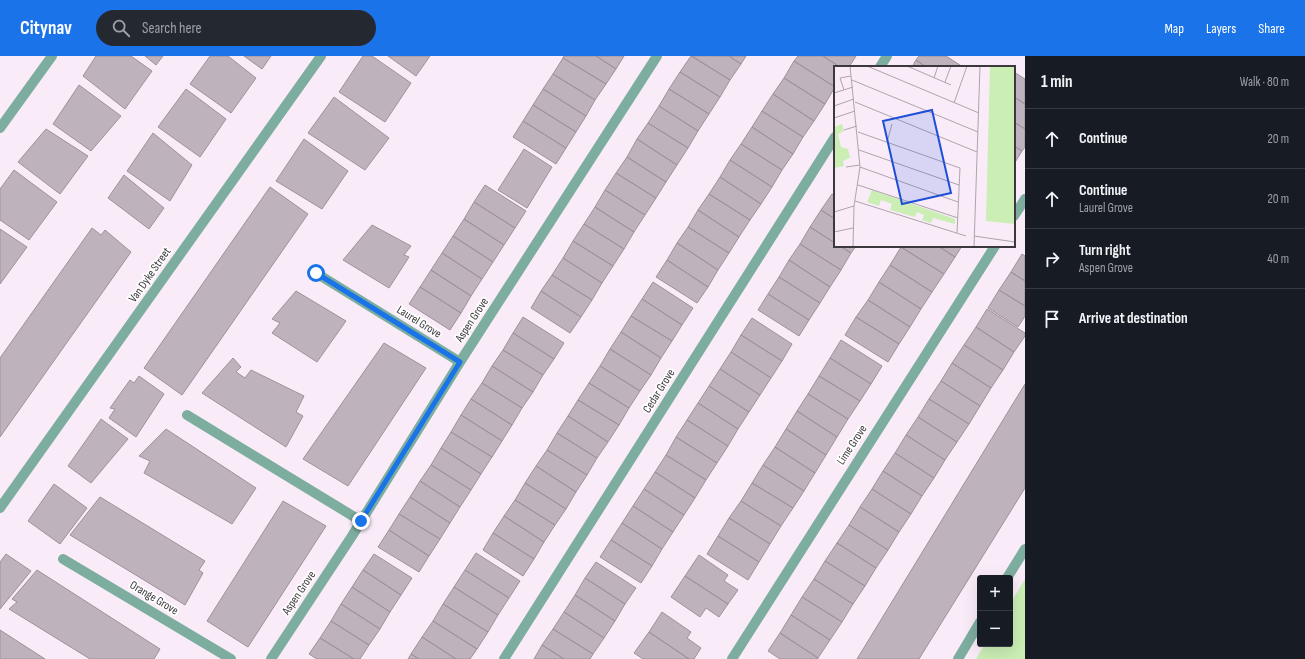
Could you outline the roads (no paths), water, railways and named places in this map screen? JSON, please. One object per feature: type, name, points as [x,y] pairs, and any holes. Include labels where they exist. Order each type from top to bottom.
[{"type":"street","points":[[0,128],[52,56]]},
{"type":"street","name":"Van Dyke Street","points":[[0,508],[321,56]]},
{"type":"street","name":"Aspen Grove","points":[[271,659],[361,521],[460,362],[657,56]]},
{"type":"street","points":[[881,66],[886,56]]},
{"type":"street","name":"Cedar Grove","points":[[504,659],[834,139]]},
{"type":"street","points":[[1015,214],[1025,199]]},
{"type":"street","name":"Lime Grove","points":[[732,659],[994,247]]},
{"type":"street","name":"Laurel Grove","points":[[316,273],[460,362]]},
{"type":"street","points":[[187,415],[361,521]]},
{"type":"street","points":[[1009,575],[1025,549]]},
{"type":"street","name":"Orange Grove","points":[[63,559],[231,659]]},
{"type":"street","points":[[958,659],[977,627]]}]
